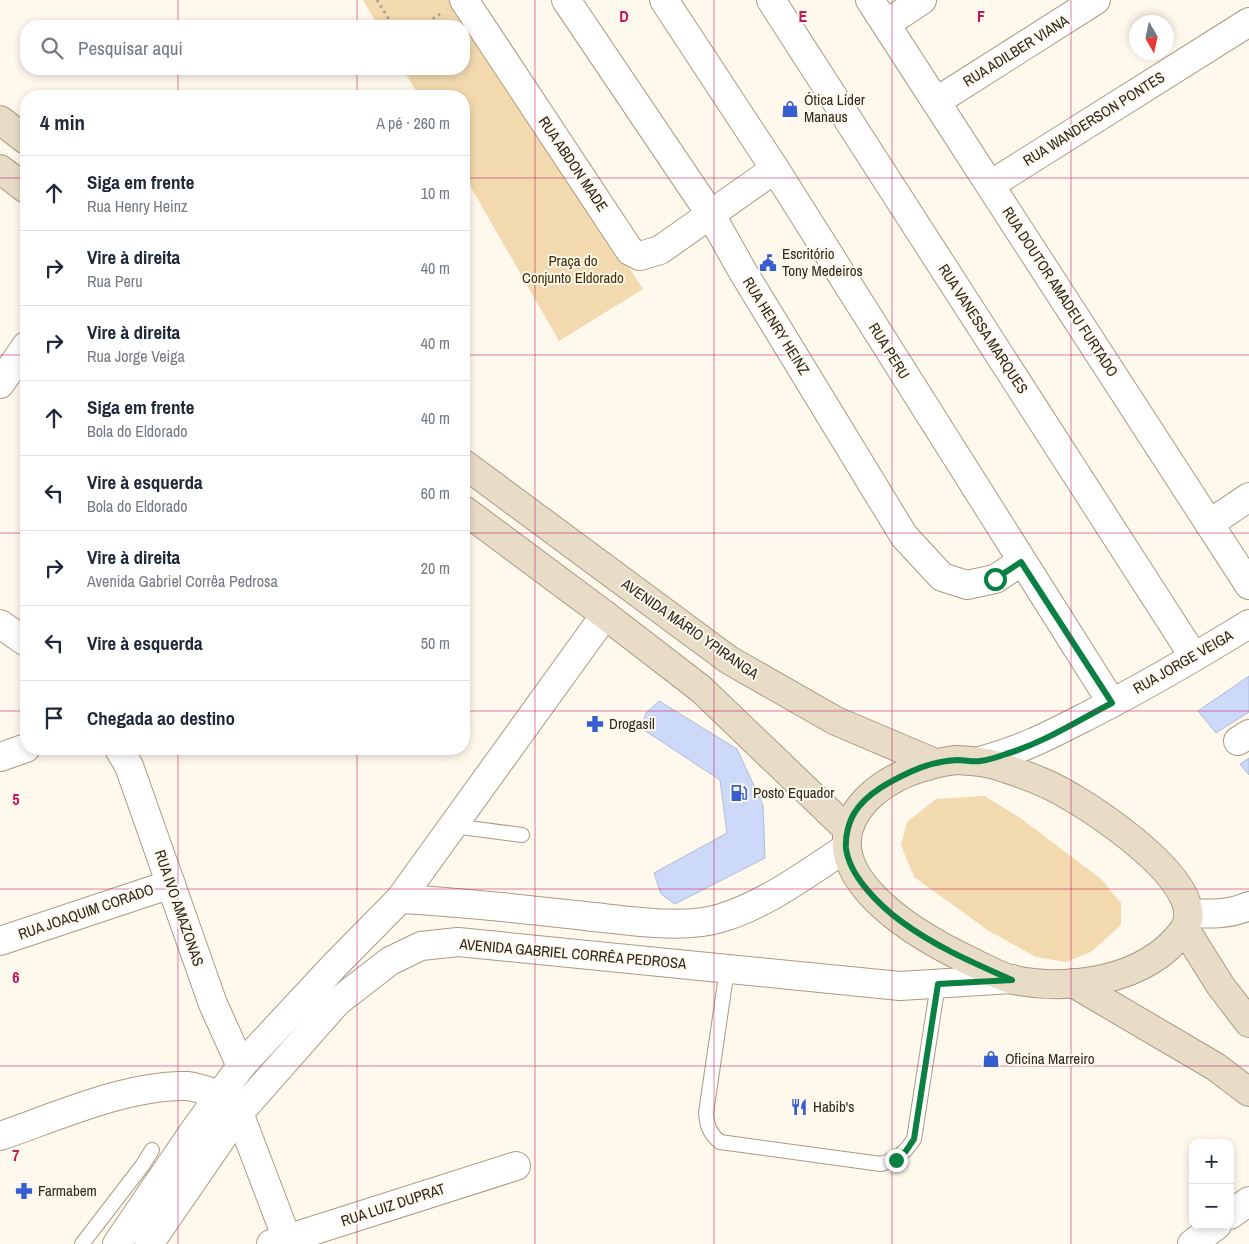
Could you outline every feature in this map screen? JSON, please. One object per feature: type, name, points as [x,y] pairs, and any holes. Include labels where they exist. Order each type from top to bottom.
[{"type":"main road","points":[[0,120],[20,135]]},
{"type":"main road","points":[[0,169],[20,184]]},
{"type":"main road","name":"AVENIDA MÁRIO YPIRANGA","points":[[470,468],[729,660],[836,721],[935,763]]},
{"type":"main road","points":[[470,514],[701,688],[847,839]]},
{"type":"main road","points":[[1186,921],[1171,945],[1131,970],[1104,978],[1073,983],[1012,980],[951,952],[901,922],[879,903],[862,884],[852,867],[847,839],[856,811],[871,794],[890,781],[912,771],[935,763],[956,760],[980,761],[1020,773],[1070,796],[1144,848],[1160,864],[1184,898],[1186,921],[1220,985],[1249,1023]]},
{"type":"main road","points":[[1073,983],[1216,1067],[1249,1092]]},
{"type":"street","name":"RUA HENRY HEINZ","points":[[566,0],[711,215],[742,272],[904,536],[942,577],[967,586],[995,579],[1021,562]]},
{"type":"street","name":"RUA PERU","points":[[664,0],[775,169],[1021,562],[1112,703]]},
{"type":"street","name":"RUA VANESSA MARQUES","points":[[771,0],[1194,657]]},
{"type":"street","name":"RUA DOUTOR AMADEU FURTADO","points":[[870,0],[1249,585]]},
{"type":"street","points":[[886,24],[922,0]]},
{"type":"street","name":"RUA ADILBER VIANA","points":[[937,101],[1096,0]]},
{"type":"street","name":"RUA ABDON MADE","points":[[454,5],[465,20]]},
{"type":"street","name":"RUA WANDERSON PONTES","points":[[990,184],[1249,22]]},
{"type":"street","name":"RUA ABDON MADE","points":[[470,27],[630,251],[640,256],[660,250],[775,169]]},
{"type":"street","points":[[0,384],[20,355]]},
{"type":"street","points":[[1209,524],[1249,498]]},
{"type":"street","name":"AVENIDA GABRIEL CORRÊA PEDROSA","points":[[149,1244],[230,1104],[241,1066],[334,966],[400,900],[606,615]]},
{"type":"street","points":[[0,624],[20,638]]},
{"type":"street","name":"RUA JORGE VEIGA","points":[[980,761],[1007,754],[1033,744],[1112,703],[1249,624]]},
{"type":"street","points":[[0,757],[20,750]]},
{"type":"street","name":"RUA IVO AMAZONAS","points":[[130,755],[171,884],[213,1004],[241,1066]]},
{"type":"street","points":[[400,900],[452,902],[637,921],[687,924],[720,919],[756,905],[786,888],[847,839]]},
{"type":"street","name":"RUA JOAQUIM CORADO","points":[[0,941],[171,884]]},
{"type":"street","points":[[1186,921],[1215,914],[1239,911],[1249,906]]},
{"type":"street","name":"AVENIDA GABRIEL CORRÊA PEDROSA","points":[[117,1244],[230,1104],[337,1002],[390,961],[421,946],[458,942],[900,986],[1012,980]]},
{"type":"street","points":[[0,1136],[137,1091],[162,1086],[189,1086],[230,1104],[279,1241]]},
{"type":"street","name":"RUA LUIZ DUPRAT","points":[[279,1241],[516,1166]]},
{"type":"street","points":[[1234,1212],[1249,1201]]},
{"type":"street","points":[[1192,1244],[1212,1229]]},
{"type":"lane","points":[[453,826],[522,835]]},
{"type":"lane","points":[[727,968],[706,1113],[711,1135],[720,1142],[881,1164],[896,1160],[906,1151],[914,1139],[938,984]]},
{"type":"lane","points":[[82,1244],[142,1166],[152,1150]]},
{"type":"path","points":[[377,0],[389,20]]},
{"type":"path","points":[[431,20],[454,5]]},
{"type":"green space","name":"Praça do Conjunto Eldorado","points":[[363,0],[453,0],[466,20],[375,20]]},
{"type":"green space","name":"Praça do Conjunto Eldorado","points":[[470,26],[643,289],[559,341],[470,185],[470,90],[415,90],[407,75],[470,75]]},
{"type":"green space","points":[[984,796],[1019,817],[1101,879],[1121,903],[1121,925],[1091,952],[1066,962],[1036,957],[989,931],[914,877],[901,845],[907,822],[936,799]]},
{"type":"building","points":[[1249,676],[1249,712],[1216,733],[1198,711]]},
{"type":"building","name":"Posto Equador","points":[[659,701],[737,749],[763,805],[765,858],[675,904],[661,894],[654,873],[727,833],[720,780],[641,728],[646,713]]},
{"type":"building","points":[[1249,758],[1249,775],[1240,764]]},
{"type":"place","name":"Ótica Líder Manaus","points":[[790,109]]},
{"type":"place","name":"Escritório Tony Medeiros","points":[[768,263]]},
{"type":"place","name":"Drogasil","points":[[595,724]]},
{"type":"place","name":"Posto Equador","points":[[739,793]]},
{"type":"place","name":"Oficina Marreiro","points":[[991,1059]]},
{"type":"place","name":"Habib's","points":[[799,1107]]},
{"type":"place","name":"Farmabem","points":[[24,1191]]},
{"type":"route","points":[[896,1160],[906,1151],[914,1139],[938,984],[1012,980],[951,952],[926,938],[901,922],[879,903],[862,884],[852,867],[846,848],[848,830],[856,811],[871,794],[890,781],[912,771],[935,763],[956,760],[980,761],[1007,754],[1033,744],[1112,703],[1021,562],[995,579]]}]
